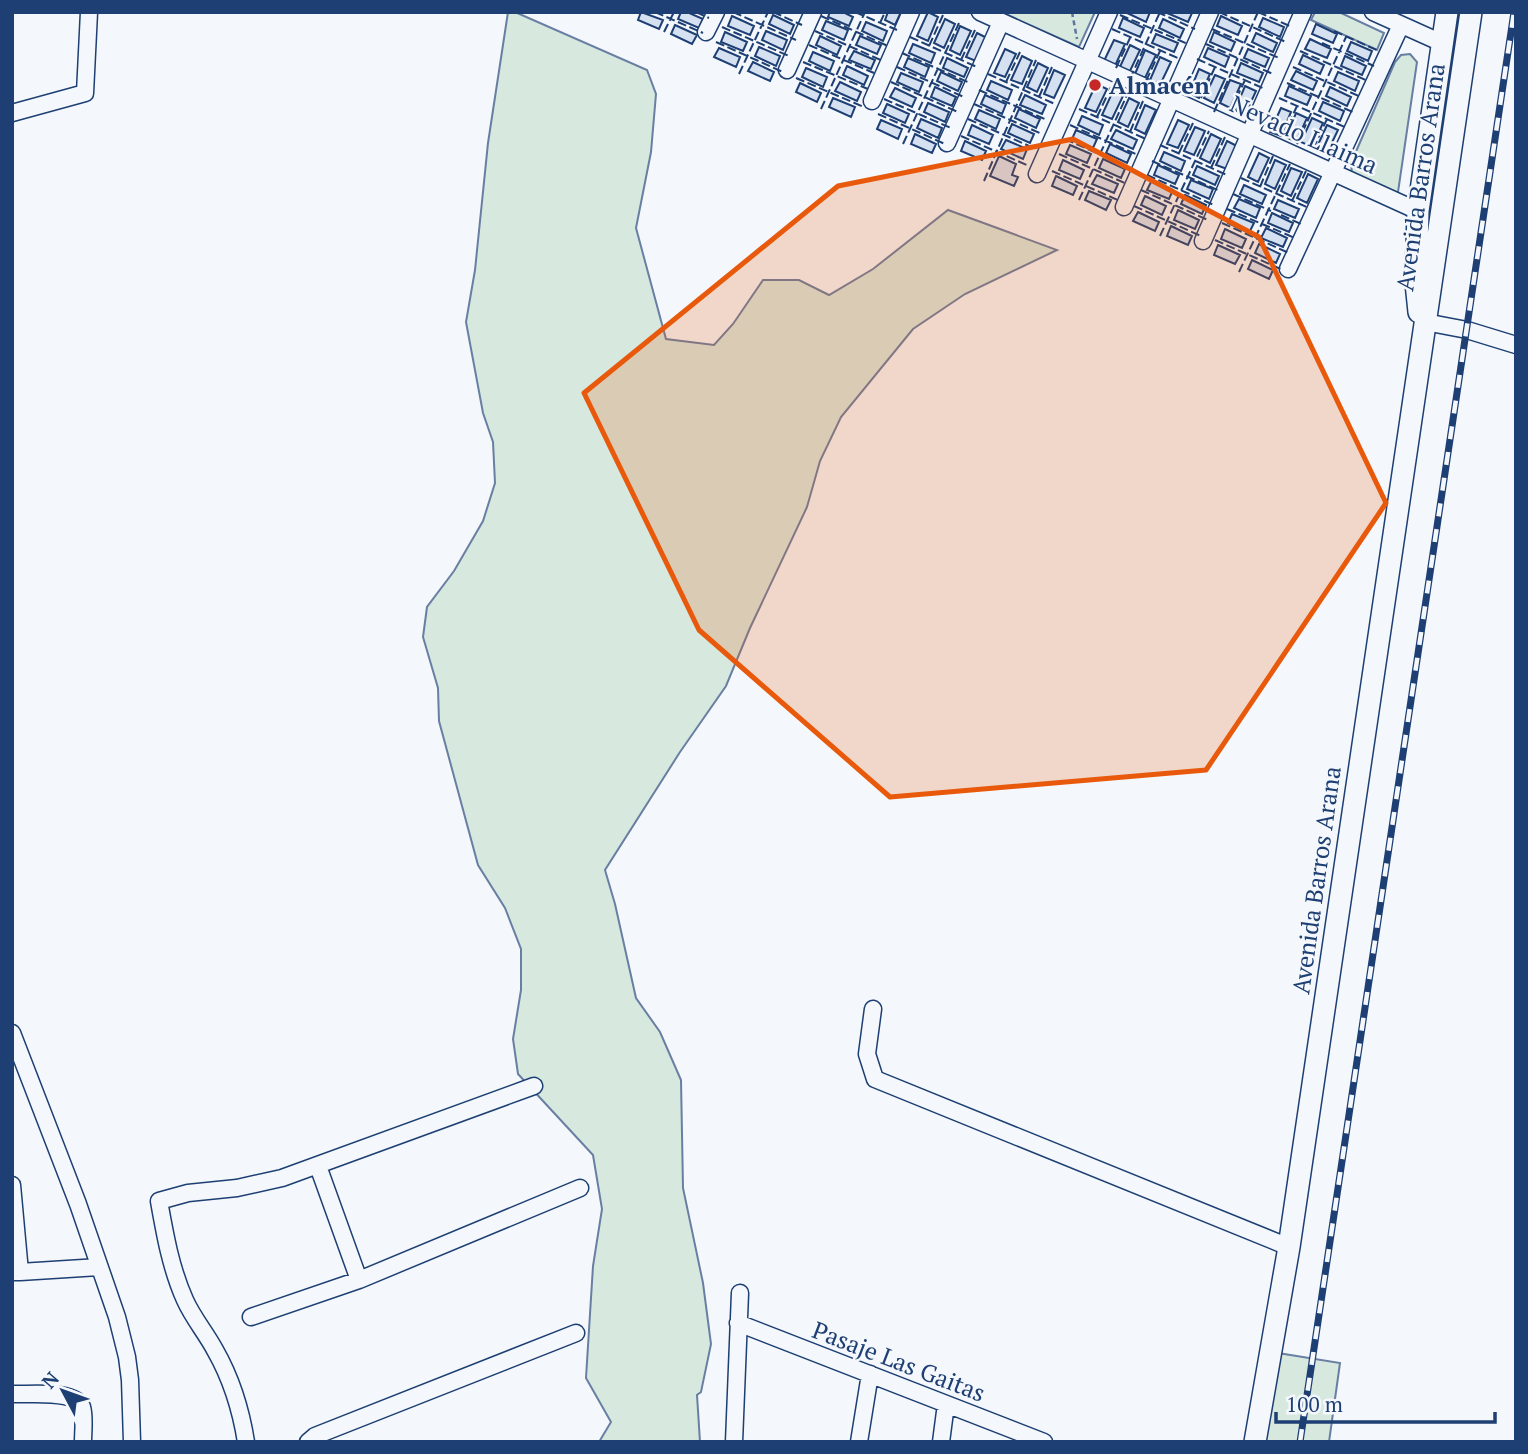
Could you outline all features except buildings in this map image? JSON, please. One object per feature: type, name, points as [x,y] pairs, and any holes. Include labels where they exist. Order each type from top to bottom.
[{"type":"main road","name":"Avenida Barros Arana","points":[[1421,349],[1416,283],[1418,211],[1447,12]]},
{"type":"main road","name":"Avenida Barros Arana","points":[[1254,1442],[1289,1247],[1470,17]]},
{"type":"main road","points":[[1462,68],[1452,50],[1442,43],[1461,33],[1470,17]]},
{"type":"main road","points":[[1418,211],[1433,225],[1438,237]]},
{"type":"street","points":[[12,113],[85,93],[89,12]]},
{"type":"street","points":[[706,32],[716,12]]},
{"type":"street","points":[[787,70],[813,12]]},
{"type":"street","points":[[872,101],[911,12]]},
{"type":"street","name":"Nevado Llaima","points":[[980,12],[1418,211]]},
{"type":"street","points":[[1037,174],[1109,12]]},
{"type":"street","points":[[1125,207],[1210,12]]},
{"type":"street","points":[[1203,241],[1303,12]]},
{"type":"street","points":[[1381,14],[1442,43]]},
{"type":"street","points":[[947,143],[1001,22]]},
{"type":"street","points":[[1288,269],[1401,25]]},
{"type":"street","points":[[1425,322],[1467,330],[1516,345]]},
{"type":"street","points":[[873,1009],[867,1054],[875,1079],[1289,1247]]},
{"type":"street","points":[[12,1033],[78,1205],[117,1317],[128,1357],[132,1404],[131,1442]]},
{"type":"street","points":[[246,1442],[226,1371],[211,1342],[193,1318],[176,1279],[159,1201],[188,1193],[259,1184],[318,1166],[534,1086]]},
{"type":"street","points":[[318,1166],[359,1280]]},
{"type":"street","points":[[12,1185],[16,1272],[99,1267]]},
{"type":"street","points":[[251,1317],[359,1280],[580,1188]]},
{"type":"street","points":[[737,1441],[740,1293]]},
{"type":"street","name":"Pasaje Las Gaitas","points":[[738,1324],[1039,1441]]},
{"type":"street","points":[[308,1442],[315,1436],[576,1333]]},
{"type":"street","points":[[859,1442],[870,1374]]},
{"type":"street","points":[[12,1394],[66,1395],[76,1400],[82,1407],[83,1442]]},
{"type":"street","points":[[941,1442],[946,1404]]},
{"type":"path","points":[[1072,12],[1079,47],[1087,61]]},
{"type":"highlighted area","points":[[1073,139],[1259,237],[1386,503],[1206,770],[890,797],[699,630],[584,393],[838,186]]},
{"type":"shaded area","points":[[508,12],[515,12],[647,70],[656,94],[651,152],[636,228],[666,339],[714,345],[733,324],[763,280],[799,280],[829,295],[873,269],[948,210],[1057,250],[965,294],[913,329],[841,417],[820,461],[807,507],[726,686],[680,752],[605,870],[636,998],[660,1032],[681,1080],[683,1188],[703,1283],[711,1344],[701,1392],[697,1395],[700,1442],[599,1442],[611,1422],[586,1378],[593,1266],[602,1209],[593,1155],[518,1074],[513,1039],[521,990],[521,949],[505,908],[478,865],[439,721],[438,688],[423,637],[427,607],[454,571],[483,521],[495,483],[493,442],[483,413],[466,322],[475,270],[488,143]]},
{"type":"shaded area","points":[[1001,12],[1095,12],[1079,47]]},
{"type":"shaded area","points":[[1315,12],[1339,12],[1384,33],[1377,50],[1311,20]]},
{"type":"shaded area","points":[[1410,54],[1417,62],[1397,199],[1352,175],[1351,163],[1395,62],[1401,55]]},
{"type":"shaded area","points":[[1272,1352],[1340,1363],[1329,1442],[1259,1442]]},
{"type":"railway","points":[[1300,1442],[1514,12]]},
{"type":"fence","points":[[655,12],[703,33]]},
{"type":"fence","points":[[664,32],[674,12]]},
{"type":"fence","points":[[696,12],[709,18]]},
{"type":"fence","points":[[733,12],[796,40]]},
{"type":"fence","points":[[739,74],[768,12]]},
{"type":"fence","points":[[773,12],[802,25]]},
{"type":"fence","points":[[855,12],[897,30]]},
{"type":"fence","points":[[821,109],[865,12]]},
{"type":"fence","points":[[880,23],[885,12]]},
{"type":"fence","points":[[1157,12],[1195,29]]},
{"type":"fence","points":[[1130,79],[1160,12]]},
{"type":"fence","points":[[1219,12],[1286,42]]},
{"type":"fence","points":[[1258,12],[1292,27]]},
{"type":"fence","points":[[1214,112],[1258,12]]},
{"type":"fence","points":[[929,46],[943,15]]},
{"type":"fence","points":[[1120,15],[1188,44]]},
{"type":"fence","points":[[821,16],[888,46]]},
{"type":"fence","points":[[903,144],[959,23]]},
{"type":"fence","points":[[722,27],[789,56]]},
{"type":"fence","points":[[1112,29],[1180,59]]},
{"type":"fence","points":[[1212,29],[1279,58]]},
{"type":"fence","points":[[961,60],[975,30]]},
{"type":"fence","points":[[815,31],[883,61]]},
{"type":"fence","points":[[1334,31],[1379,51]]},
{"type":"fence","points":[[910,37],[977,67]]},
{"type":"fence","points":[[1297,144],[1346,37]]},
{"type":"fence","points":[[1116,68],[1130,38]]},
{"type":"fence","points":[[716,42],[783,72]]},
{"type":"fence","points":[[1322,43],[1374,66]]},
{"type":"fence","points":[[1206,44],[1273,74]]},
{"type":"fence","points":[[809,45],[874,73]]},
{"type":"fence","points":[[1146,81],[1160,51]]},
{"type":"fence","points":[[1300,51],[1368,81]]},
{"type":"fence","points":[[1006,82],[1020,52]]},
{"type":"fence","points":[[902,53],[970,83]]},
{"type":"fence","points":[[1197,59],[1265,89]]},
{"type":"fence","points":[[984,181],[1036,60]]},
{"type":"fence","points":[[803,62],[868,89]]},
{"type":"fence","points":[[897,67],[964,97]]},
{"type":"fence","points":[[1039,97],[1052,67]]},
{"type":"fence","points":[[1201,98],[1215,67]]},
{"type":"fence","points":[[1293,67],[1361,97]]},
{"type":"fence","points":[[988,74],[1055,104]]},
{"type":"fence","points":[[796,78],[864,107]]},
{"type":"fence","points":[[1231,110],[1245,80]]},
{"type":"fence","points":[[891,82],[958,112]]},
{"type":"fence","points":[[1287,83],[1355,113]]},
{"type":"fence","points":[[1097,117],[1111,87]]},
{"type":"fence","points":[[979,90],[1047,120]]},
{"type":"fence","points":[[1079,200],[1127,95]]},
{"type":"fence","points":[[1279,98],[1347,128]]},
{"type":"fence","points":[[884,99],[951,128]]},
{"type":"fence","points":[[1130,132],[1143,101]]},
{"type":"fence","points":[[974,104],[1042,134]]},
{"type":"fence","points":[[1283,136],[1297,106]]},
{"type":"fence","points":[[1079,109],[1146,139]]},
{"type":"fence","points":[[878,114],[945,144]]},
{"type":"fence","points":[[968,119],[1036,149]]},
{"type":"fence","points":[[1313,149],[1327,119]]},
{"type":"fence","points":[[1179,153],[1193,123]]},
{"type":"fence","points":[[1070,125],[1138,155]]},
{"type":"fence","points":[[1160,236],[1209,131]]},
{"type":"fence","points":[[961,136],[1029,166]]},
{"type":"fence","points":[[1211,168],[1225,137]]},
{"type":"fence","points":[[1065,139],[1133,169]]},
{"type":"fence","points":[[1160,145],[1227,175]]},
{"type":"fence","points":[[1059,154],[1127,184]]},
{"type":"fence","points":[[1260,187],[1273,156]]},
{"type":"fence","points":[[1152,161],[1220,191]]},
{"type":"fence","points":[[1239,272],[1290,164]]},
{"type":"fence","points":[[1052,171],[1120,201]]},
{"type":"fence","points":[[1292,201],[1306,171]]},
{"type":"fence","points":[[1147,175],[1214,205]]},
{"type":"fence","points":[[1241,178],[1309,208]]},
{"type":"fence","points":[[1141,190],[1208,220]]},
{"type":"fence","points":[[1233,194],[1271,211]]},
{"type":"fence","points":[[1134,206],[1201,236]]},
{"type":"fence","points":[[1227,209],[1295,238]]},
{"type":"fence","points":[[1281,215],[1301,224]]},
{"type":"fence","points":[[1222,223],[1289,253]]},
{"type":"fence","points":[[1215,240],[1283,270]]},
{"type":"place","name":"Almacén","points":[[1095,85]]}]
